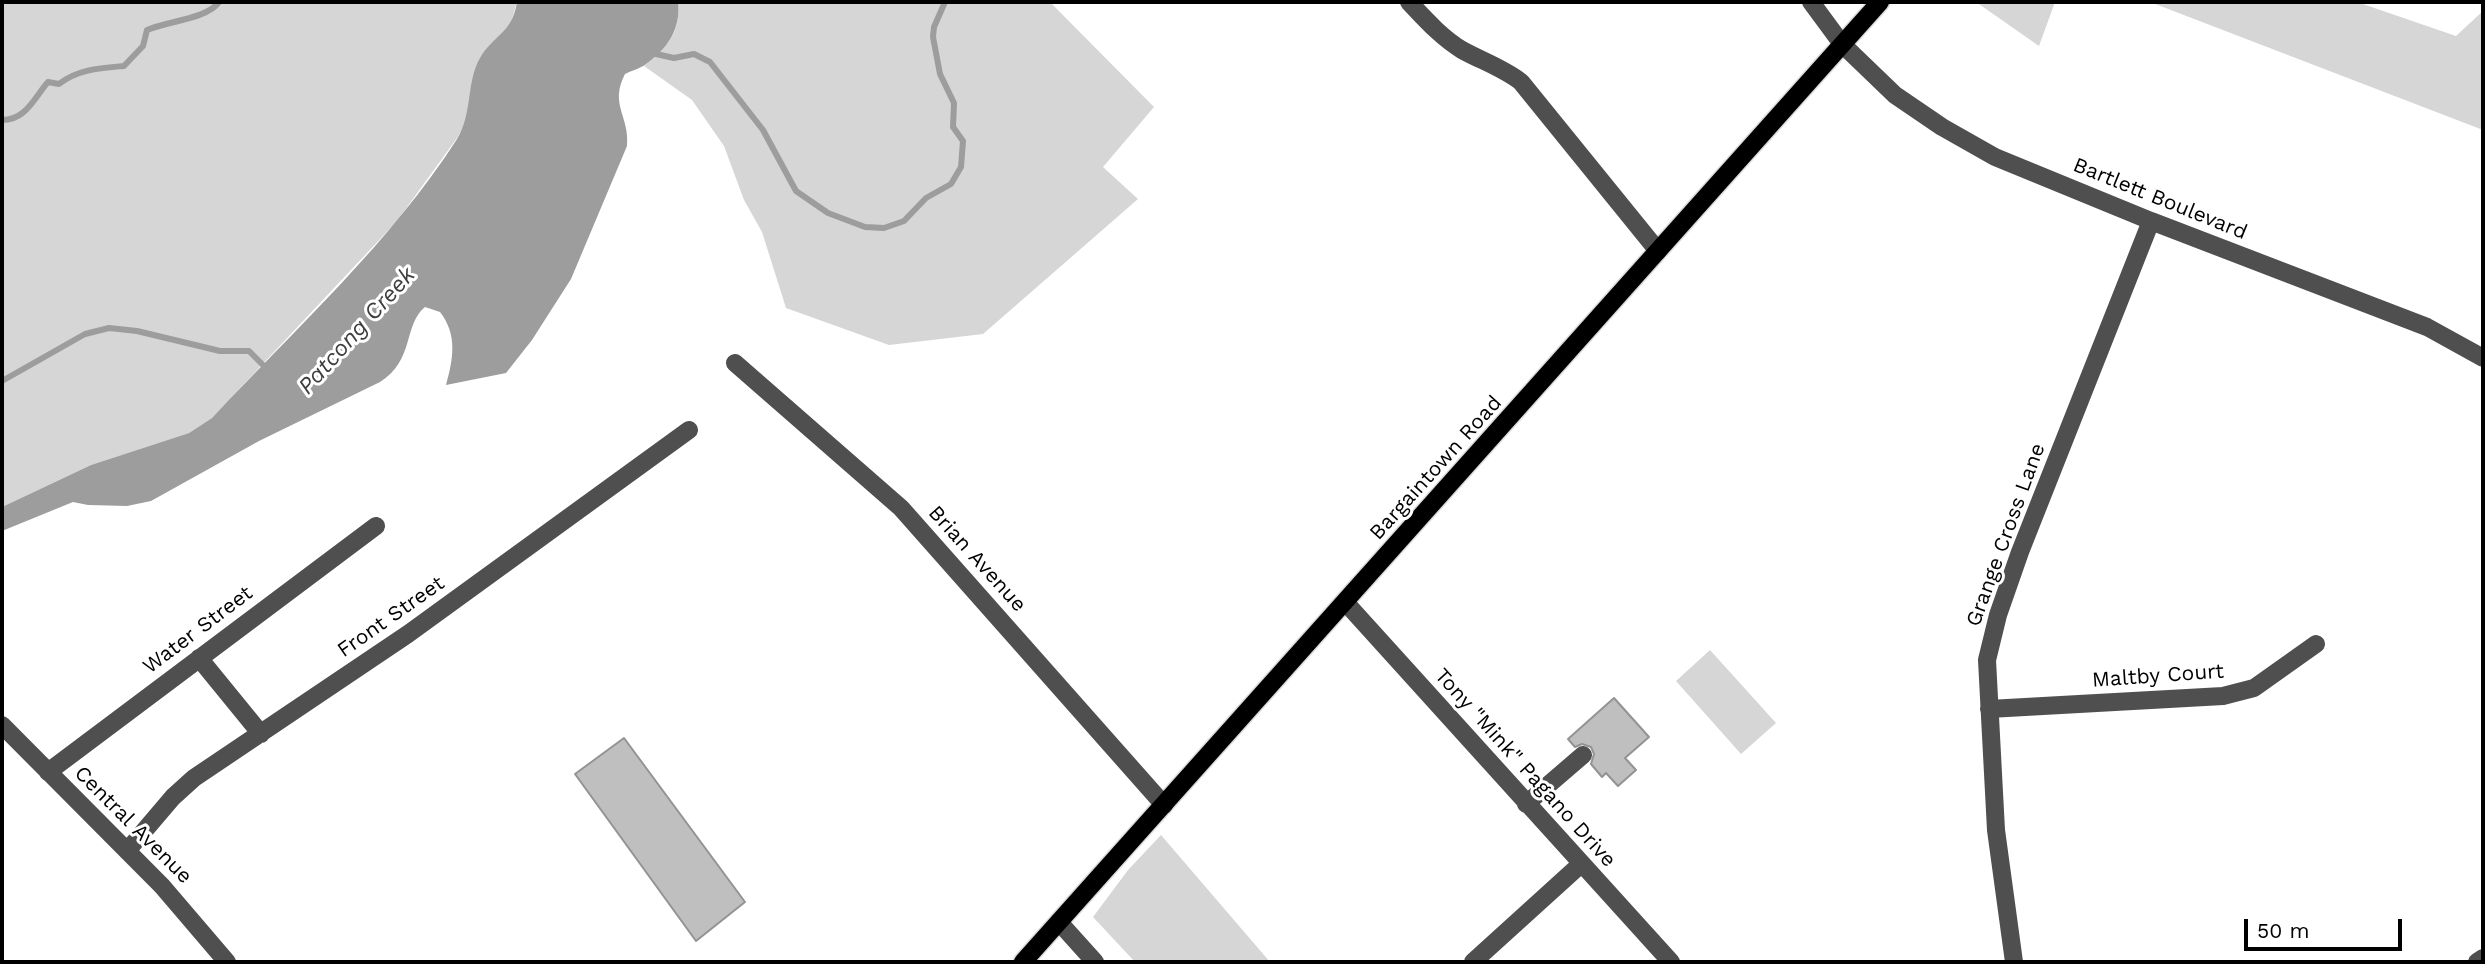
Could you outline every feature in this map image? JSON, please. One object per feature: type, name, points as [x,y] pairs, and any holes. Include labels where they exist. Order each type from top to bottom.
[{"type":"main road","name":"Bargaintown Road","points":[[1023,962],[1880,2]]},
{"type":"street","points":[[1409,2],[1436,32],[1450,42],[1505,70],[1521,82],[1658,251]]},
{"type":"street","name":"Bartlett Boulevard","points":[[1811,2],[1842,44],[1895,95],[1942,127],[1995,157],[2151,221],[2427,327],[2483,359]]},
{"type":"street","name":"Grange Cross Lane","points":[[2014,962],[1996,830],[1987,660],[1998,615],[2151,221]]},
{"type":"street","name":"Brian Avenue","points":[[735,363],[901,508],[1164,805]]},
{"type":"street","name":"Front Street","points":[[127,850],[186,784],[515,558],[689,430]]},
{"type":"street","name":"Water Street","points":[[48,772],[376,526]]},
{"type":"street","name":"Tony \"Mink\" Pagano Drive","points":[[1346,603],[1671,962]]},
{"type":"street","name":"Maltby Court","points":[[1989,709],[2224,696],[2254,688],[2316,645]]},
{"type":"street","points":[[199,658],[261,734]]},
{"type":"street","name":"Central Avenue","points":[[2,726],[179,904],[227,962]]},
{"type":"street","points":[[1526,804],[1583,755]]},
{"type":"street","points":[[1473,962],[1581,864]]},
{"type":"street","points":[[1059,922],[1095,962]]},
{"type":"street","points":[[2477,962],[2483,958]]},
{"type":"shaded area","points":[[2,2],[517,2],[510,26],[490,45],[467,120],[397,221],[212,418],[189,433],[91,465],[2,507]]},
{"type":"shaded area","points":[[678,2],[1050,2],[1154,107],[1103,167],[1138,199],[983,334],[889,345],[786,308],[762,232],[744,200],[724,146],[692,100],[644,66],[666,45],[675,31]]},
{"type":"shaded area","points":[[1976,2],[2055,2],[2039,46]]},
{"type":"shaded area","points":[[2150,2],[2357,2],[2456,36],[2483,11],[2483,130]]},
{"type":"shaded area","points":[[1710,650],[1776,723],[1741,754],[1676,681]]},
{"type":"shaded area","points":[[1161,835],[1270,962],[1135,962],[1093,917],[1128,870]]},
{"type":"water","name":"Patcong Creek","points":[[517,2],[678,2],[678,12],[675,29],[667,44],[644,66],[625,74],[619,102],[626,126],[627,146],[571,279],[532,340],[506,373],[446,385],[452,357],[450,330],[440,312],[425,307],[418,314],[399,364],[380,382],[259,441],[151,501],[127,506],[73,502],[2,531],[2,507],[91,465],[189,433],[212,418],[373,249],[431,177],[462,129],[473,77],[480,58],[511,21]]},
{"type":"building","points":[[1614,698],[1649,737],[1625,758],[1636,770],[1618,786],[1606,773],[1602,777],[1591,764],[1594,754],[1591,747],[1582,744],[1575,747],[1568,739]]},
{"type":"building","points":[[624,738],[745,902],[696,941],[575,774]]},
{"type":"waterway","points":[[2,120],[23,112],[48,82],[59,84],[82,72],[124,66],[143,46],[147,30],[196,16],[219,2]]},
{"type":"waterway","points":[[656,54],[674,58],[694,54],[710,62],[763,130],[796,191],[828,213],[865,227],[884,228],[904,221],[926,198],[951,184],[961,167],[963,141],[953,127],[954,103],[940,74],[933,37],[934,27],[945,2]]},
{"type":"waterway","points":[[2,381],[85,334],[109,328],[137,331],[220,351],[249,351],[267,369]]}]
